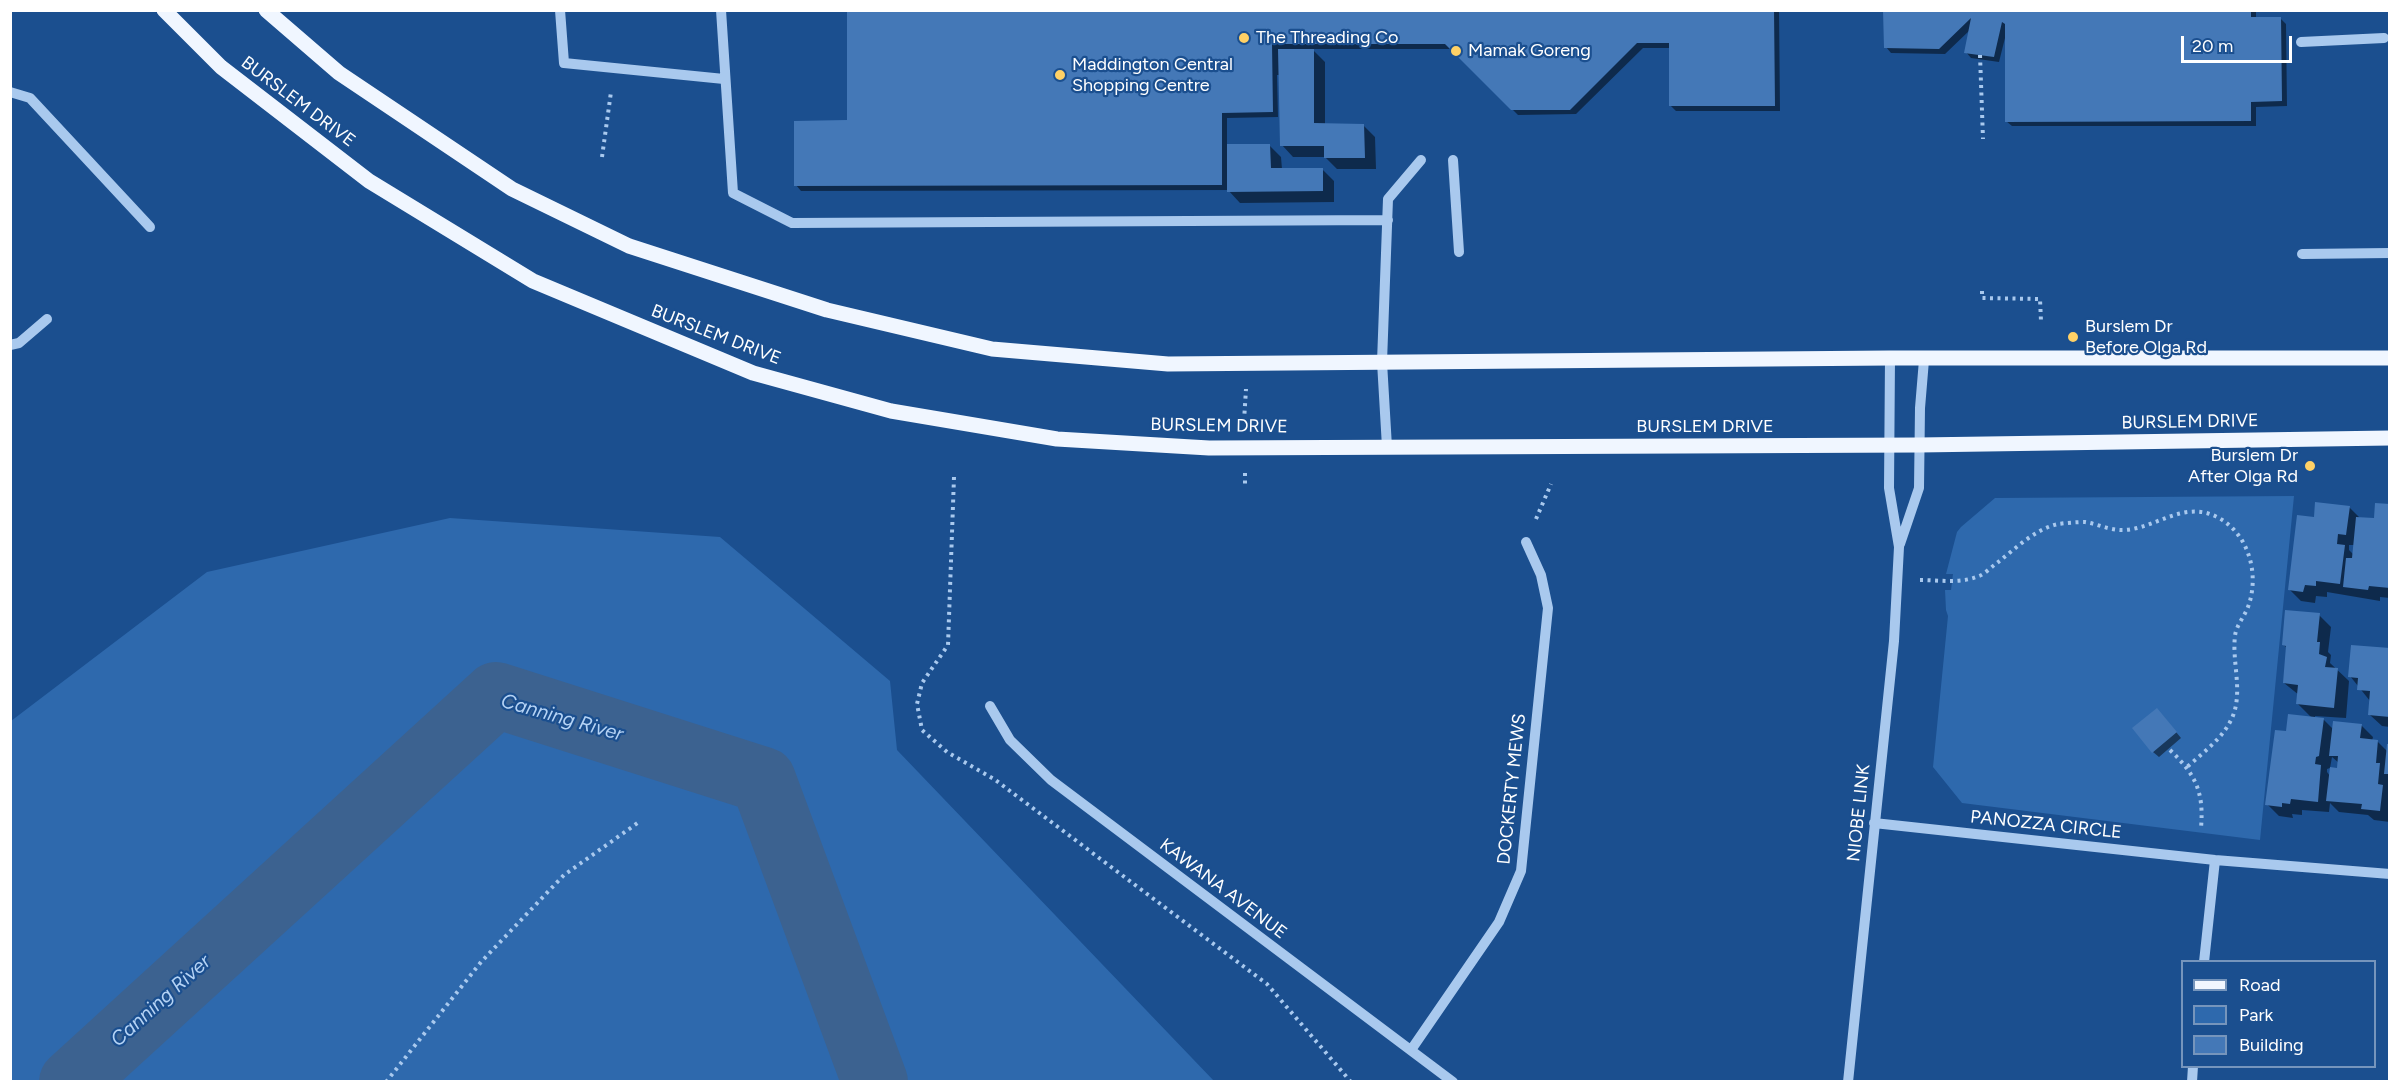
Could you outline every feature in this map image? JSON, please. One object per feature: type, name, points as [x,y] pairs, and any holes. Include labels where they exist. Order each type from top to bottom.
[{"type":"main road","name":"BURSLEM DRIVE","points":[[164,10],[221,68],[369,181],[533,280],[753,373],[891,411],[1057,439],[1209,448],[1890,446],[2390,438]]},
{"type":"main road","points":[[266,10],[339,74],[512,189],[629,246],[827,310],[992,349],[1168,364],[1890,358],[1924,360],[2390,358]]},
{"type":"street","points":[[560,10],[564,63],[724,79]]},
{"type":"street","points":[[721,10],[733,193],[792,223],[1388,220]]},
{"type":"street","points":[[2301,42],[2384,38]]},
{"type":"street","points":[[10,92],[30,98],[150,227]]},
{"type":"street","points":[[1387,447],[1382,362],[1388,199],[1421,160]]},
{"type":"street","points":[[1453,160],[1459,252]]},
{"type":"street","points":[[2302,254],[2390,253]]},
{"type":"street","points":[[10,345],[19,343],[47,319]]},
{"type":"street","name":"NIOBE LINK","points":[[1848,1082],[1894,641],[1899,547],[1888,488],[1890,358]]},
{"type":"street","name":"NIOBE LINK","points":[[1899,547],[1919,488],[1924,360]]},
{"type":"street","name":"DOCKERTY MEWS","points":[[1411,1050],[1499,922],[1521,871],[1548,608],[1541,575],[1526,542]]},
{"type":"street","name":"KAWANA AVENUE","points":[[990,706],[1010,741],[1051,780],[1453,1082]]},
{"type":"street","name":"PANOZZA CIRCLE","points":[[1874,823],[2215,860],[2390,874]]},
{"type":"street","points":[[2204,960],[2215,860]]},
{"type":"path","points":[[1980,55],[1983,139]]},
{"type":"path","points":[[602,157],[614,68]]},
{"type":"path","points":[[1982,291],[1982,298],[2040,299],[2041,321]]},
{"type":"path","points":[[1245,484],[1243,448],[1247,364]]},
{"type":"path","points":[[954,477],[948,645],[922,683],[917,704],[922,730],[946,752],[994,779],[1267,984],[1352,1082]]},
{"type":"path","points":[[1526,542],[1551,484]]},
{"type":"path","points":[[1920,580],[1962,581],[1981,575],[2038,532],[2057,524],[2085,522],[2123,531],[2176,513],[2198,511],[2217,516],[2234,530],[2247,550],[2254,582],[2248,608],[2235,632],[2233,658],[2237,687],[2234,712],[2223,735],[2187,766]]},
{"type":"path","points":[[2170,750],[2187,766],[2197,784],[2203,806],[2201,828]]},
{"type":"path","points":[[386,1082],[481,962],[564,875],[639,822]]},
{"type":"green space","points":[[2294,496],[2260,840],[1962,803],[1933,767],[1948,616],[1945,590],[1951,590],[1953,574],[1946,574],[1957,532],[1961,527],[1995,498]]},
{"type":"green space","points":[[450,518],[720,537],[890,681],[897,750],[1214,1081],[11,1081],[11,721],[207,572]]},
{"type":"building","name":"Maddington Central Shopping Centre","points":[[847,10],[1774,10],[1775,106],[1669,106],[1669,43],[1637,43],[1570,110],[1511,110],[1445,44],[1272,44],[1273,112],[1222,113],[1222,185],[794,186],[794,121],[847,120]]},
{"type":"building","points":[[1883,10],[2251,10],[2251,17],[2281,17],[2282,101],[2251,102],[2251,121],[2005,122],[2005,24],[2002,22],[1994,57],[1964,53],[1971,18],[1939,49],[1884,48]]},
{"type":"building","points":[[1278,49],[1314,49],[1314,123],[1364,124],[1365,158],[1324,158],[1324,146],[1280,146]]},
{"type":"building","points":[[1227,144],[1270,144],[1271,168],[1323,168],[1323,191],[1227,192]]},
{"type":"building","points":[[2315,502],[2350,506],[2346,535],[2338,534],[2337,544],[2345,545],[2340,584],[2316,581],[2316,586],[2305,585],[2303,592],[2288,590],[2297,515],[2314,517]]},
{"type":"building","points":[[2375,503],[2390,504],[2390,588],[2369,586],[2368,590],[2343,587],[2346,558],[2352,558],[2356,517],[2374,518]]},
{"type":"building","points":[[2285,610],[2320,613],[2317,642],[2320,642],[2319,654],[2327,657],[2325,667],[2338,668],[2334,708],[2296,704],[2298,685],[2283,683],[2286,646],[2282,645]]},
{"type":"building","points":[[2351,645],[2390,648],[2390,717],[2368,715],[2370,691],[2357,690],[2358,678],[2348,677]]},
{"type":"building","points":[[2157,708],[2177,732],[2152,753],[2132,728]]},
{"type":"building","points":[[2288,714],[2324,718],[2319,756],[2316,757],[2315,764],[2321,765],[2318,802],[2291,799],[2290,804],[2282,803],[2282,807],[2265,805],[2275,730],[2286,731]]},
{"type":"building","points":[[2333,721],[2362,724],[2360,738],[2378,740],[2376,763],[2380,763],[2378,784],[2383,785],[2380,811],[2361,809],[2362,804],[2326,801],[2330,767],[2337,768],[2338,756],[2329,756]]},
{"type":"building","points":[[2387,744],[2390,744],[2390,774],[2384,774]]},
{"type":"waterway","name":"Canning River","points":[[72,1082],[496,695],[763,780],[875,1082]]},
{"type":"place","name":"The Threading Co","points":[[1244,38]]},
{"type":"place","name":"Mamak Goreng","points":[[1456,51]]},
{"type":"place","name":"Maddington Central Shopping Centre","points":[[1060,75]]},
{"type":"place","name":"Burslem Dr Before Olga Rd","points":[[2073,337]]},
{"type":"place","name":"Burslem Dr After Olga Rd","points":[[2310,466]]}]
